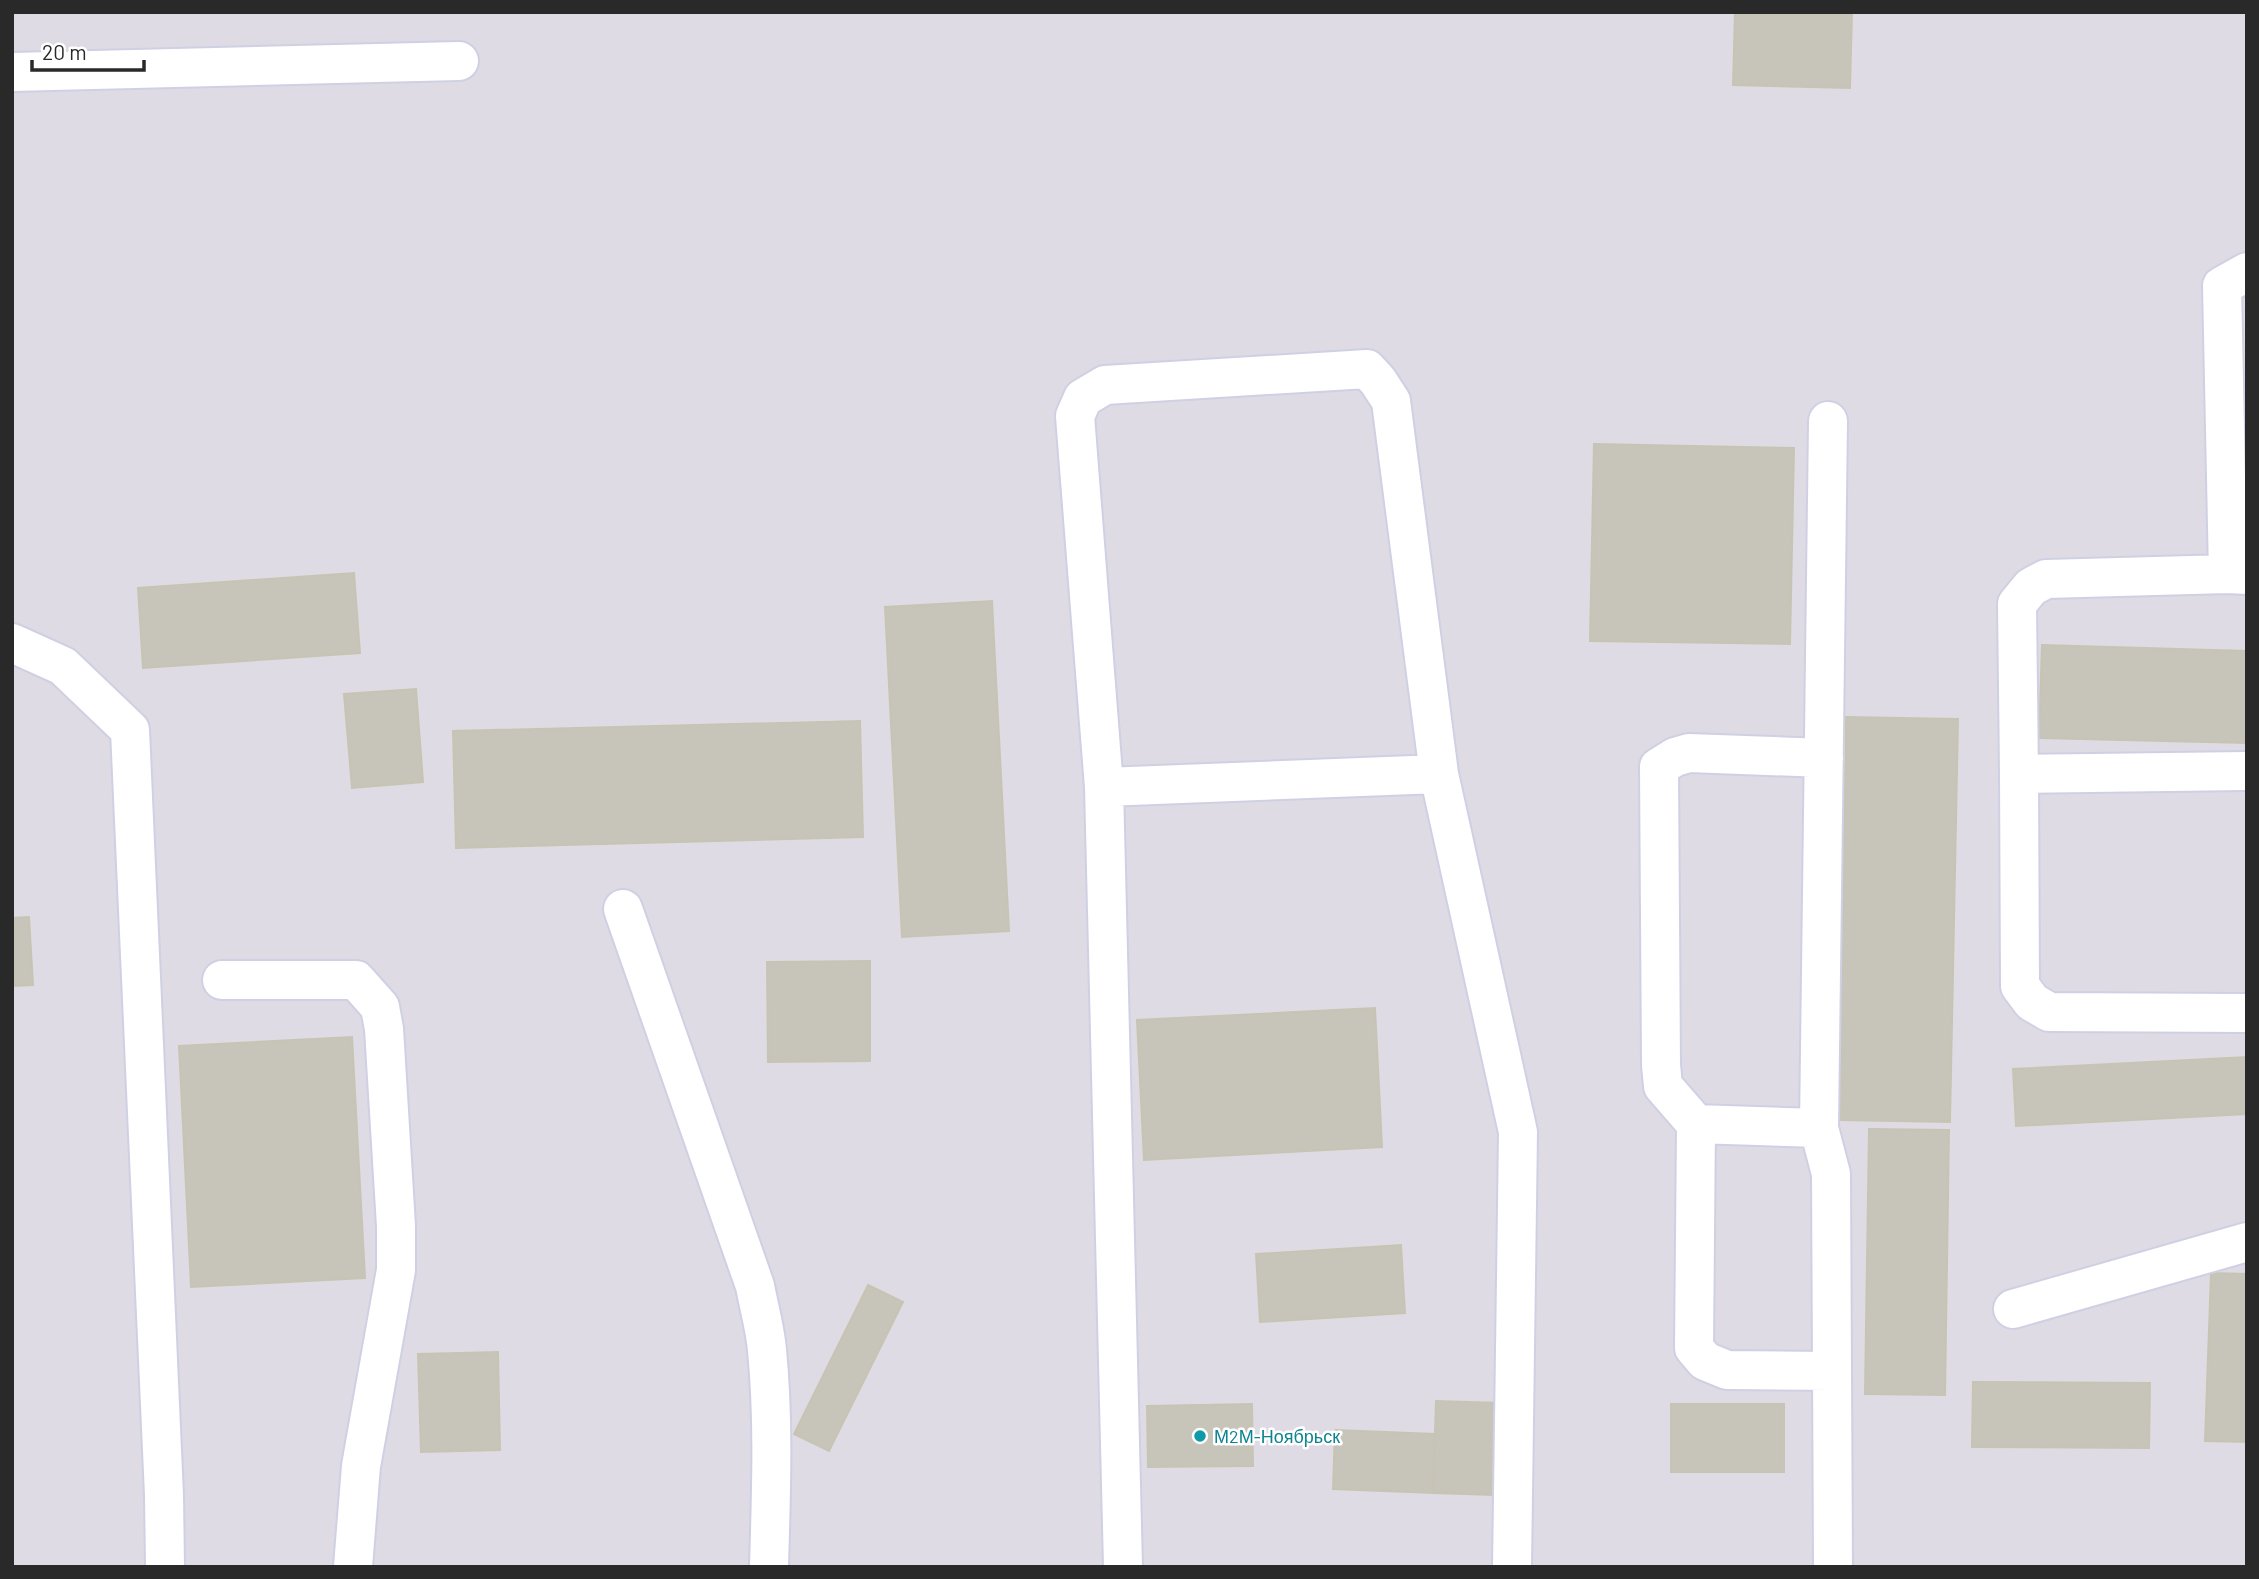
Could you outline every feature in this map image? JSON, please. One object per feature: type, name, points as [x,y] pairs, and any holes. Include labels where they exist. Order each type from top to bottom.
[{"type":"lane","points":[[12,72],[459,61]]},
{"type":"lane","points":[[2247,272],[2222,286],[2237,575],[2046,579],[2031,587],[2017,604],[2020,986],[2032,1002],[2049,1012],[2247,1013]]},
{"type":"lane","points":[[1123,1567],[1104,787],[1075,416],[1083,398],[1105,385],[1367,369],[1391,401],[1439,774],[1518,1132],[1512,1567]]},
{"type":"lane","points":[[1828,421],[1819,1128],[1831,1174],[1833,1567]]},
{"type":"lane","points":[[12,643],[63,666],[130,730],[164,1481],[164,1567]]},
{"type":"lane","points":[[1824,758],[1689,753],[1675,757],[1659,767],[1661,1065],[1663,1086],[1696,1124],[1694,1348],[1705,1361],[1727,1370],[1832,1371]]},
{"type":"lane","points":[[2019,774],[2247,771]]},
{"type":"lane","points":[[1104,787],[1439,774]]},
{"type":"lane","points":[[623,909],[755,1286],[766,1346],[770,1396],[772,1467],[769,1567]]},
{"type":"lane","points":[[222,980],[356,980],[380,1007],[384,1029],[396,1226],[396,1270],[361,1466],[353,1567]]},
{"type":"lane","points":[[1696,1124],[1819,1128]]},
{"type":"lane","points":[[2013,1309],[2247,1242]]},
{"type":"shaded area","points":[[12,12],[2247,12],[2247,1567],[12,1567]]},
{"type":"building","points":[[1735,12],[1852,12],[1850,88],[1733,85]]},
{"type":"building","points":[[1594,444],[1794,448],[1790,644],[1590,641]]},
{"type":"building","points":[[354,573],[360,653],[143,668],[138,588]]},
{"type":"building","points":[[992,601],[1009,931],[902,937],[885,607]]},
{"type":"building","points":[[2042,645],[2247,651],[2247,743],[2039,738]]},
{"type":"building","points":[[416,689],[423,782],[352,788],[344,694]]},
{"type":"building","points":[[1846,717],[1958,719],[1950,1122],[1839,1120]]},
{"type":"building","points":[[860,721],[863,837],[456,848],[453,731]]},
{"type":"building","points":[[29,917],[33,985],[12,986],[12,918]]},
{"type":"building","points":[[870,961],[870,1061],[768,1062],[767,962]]},
{"type":"building","points":[[1375,1008],[1382,1147],[1144,1160],[1137,1020]]},
{"type":"building","points":[[352,1037],[365,1278],[191,1287],[179,1046]]},
{"type":"building","points":[[2247,1057],[2247,1114],[2016,1126],[2013,1069]]},
{"type":"building","points":[[1869,1129],[1949,1130],[1945,1395],[1865,1394]]},
{"type":"building","points":[[1401,1245],[1405,1313],[1260,1322],[1256,1254]]},
{"type":"building","points":[[2211,1273],[2247,1274],[2247,1442],[2205,1441]]},
{"type":"building","points":[[868,1285],[903,1302],[829,1451],[794,1434]]},
{"type":"building","points":[[498,1352],[500,1450],[421,1452],[418,1354]]},
{"type":"building","points":[[1973,1382],[2150,1383],[2149,1448],[1972,1447]]},
{"type":"building","points":[[1436,1401],[1530,1404],[1527,1496],[1433,1493]]},
{"type":"building","name":"М2М-Ноябрьск","points":[[1252,1404],[1253,1466],[1148,1467],[1147,1406]]},
{"type":"building","points":[[1671,1404],[1784,1404],[1784,1472],[1671,1472]]},
{"type":"building","points":[[1335,1430],[1435,1434],[1433,1493],[1333,1489]]},
{"type":"place","name":"М2М-Ноябрьск","points":[[1200,1436]]}]
